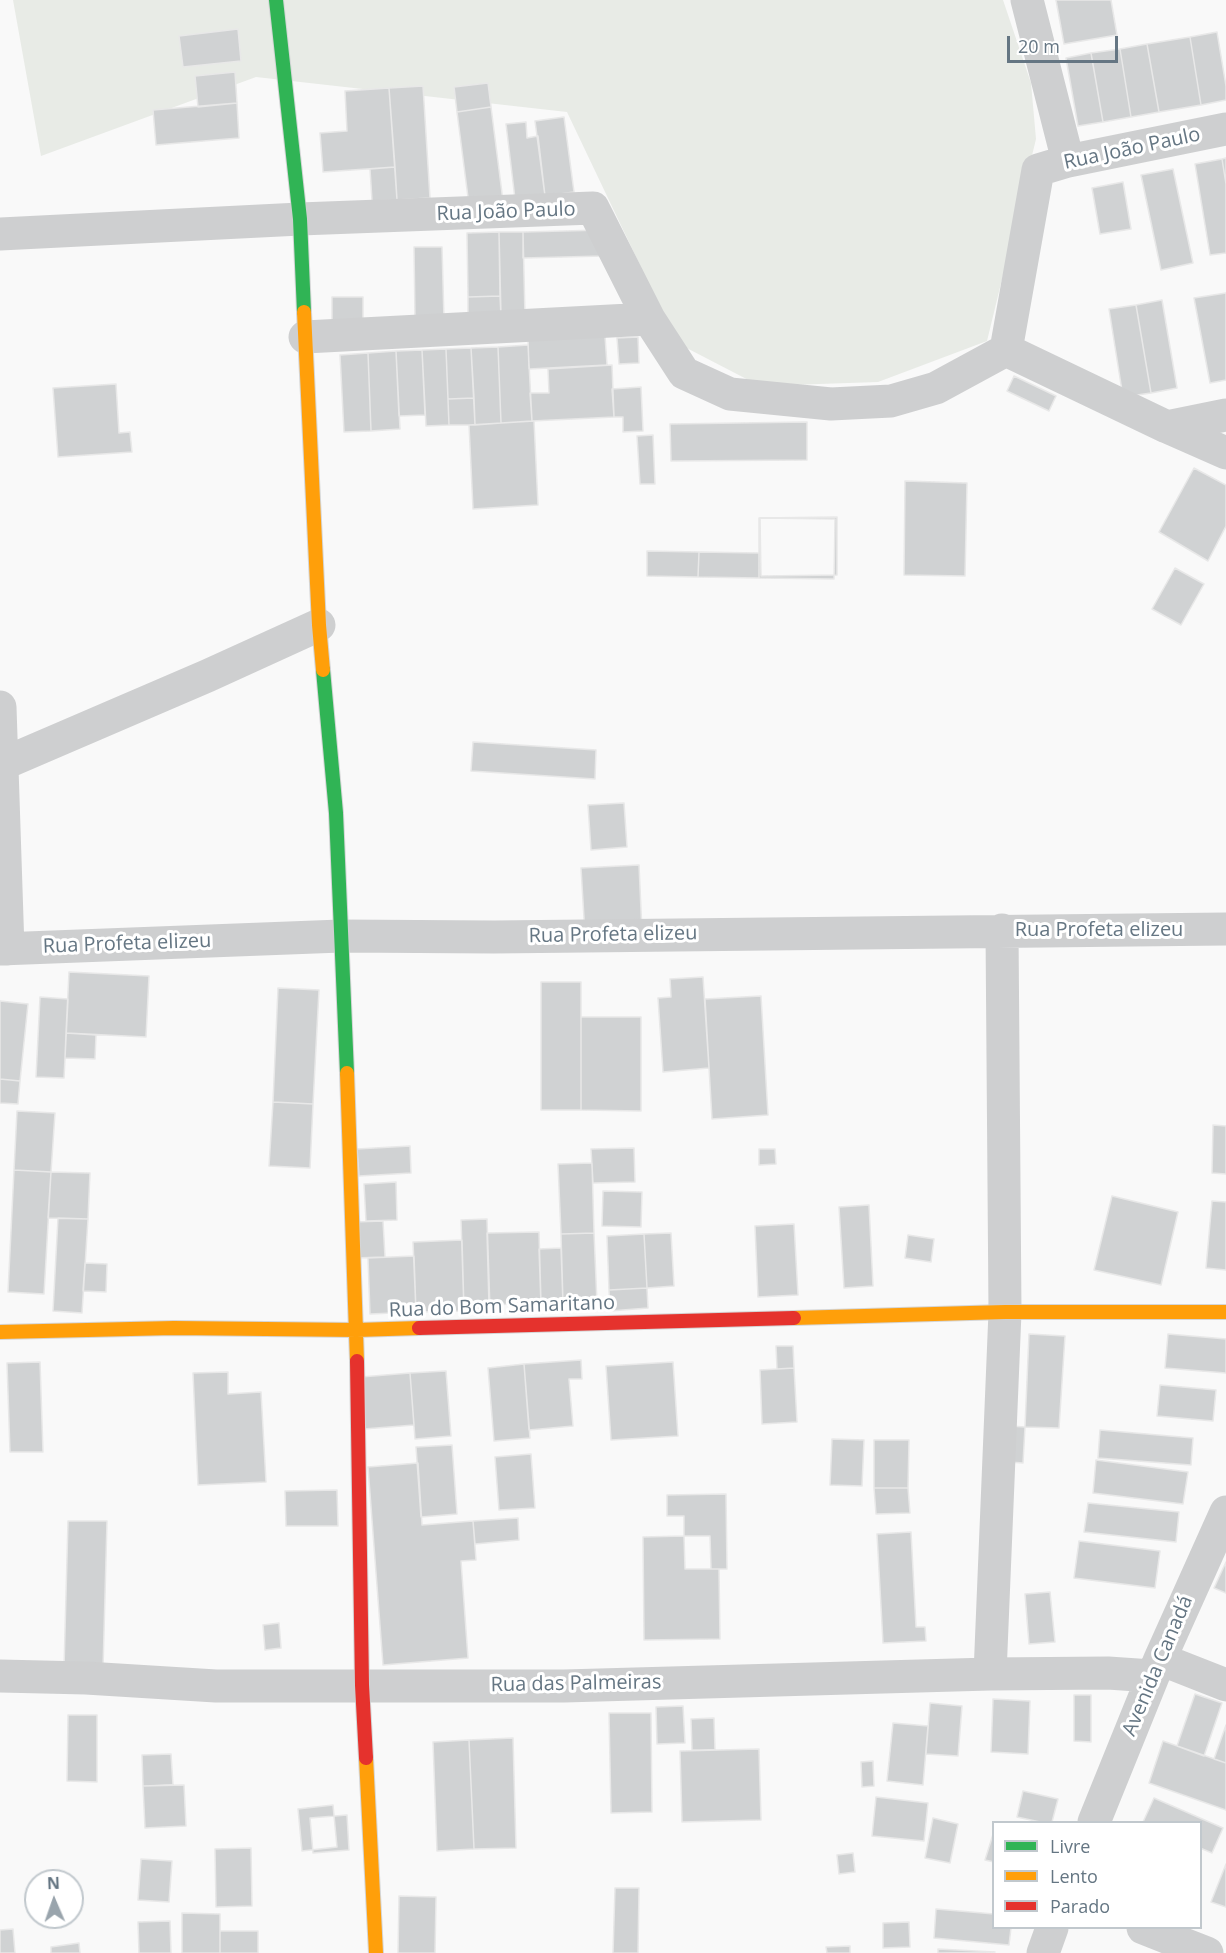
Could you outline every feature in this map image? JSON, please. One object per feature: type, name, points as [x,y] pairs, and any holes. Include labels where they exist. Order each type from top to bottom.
[{"type":"street","points":[[276,0],[300,219],[319,625],[336,813],[357,1330],[362,1685],[376,1953]]},
{"type":"street","points":[[1027,0],[1053,166],[1006,350],[1226,453]]},
{"type":"street","name":"Rua João Paulo","points":[[1053,166],[1226,129]]},
{"type":"street","name":"Rua João Paulo","points":[[0,234],[300,219],[593,208],[649,319],[684,373],[730,394],[831,404],[891,401],[936,388],[1006,350]]},
{"type":"street","points":[[305,337],[649,319]]},
{"type":"street","points":[[1167,427],[1226,416]]},
{"type":"street","points":[[1,765],[319,625]]},
{"type":"street","points":[[0,706],[4,949]]},
{"type":"street","name":"Rua Profeta elizeu","points":[[4,949],[341,936],[494,937],[1226,929]]},
{"type":"street","points":[[990,1674],[1005,1311],[1002,930]]},
{"type":"street","points":[[1005,1311],[1226,1312]]},
{"type":"street","name":"Rua do Bom Samaritano","points":[[0,1332],[174,1328],[357,1330],[1005,1311]]},
{"type":"street","name":"Avenida Canadá","points":[[1094,1821],[1156,1667],[1226,1512]]},
{"type":"street","name":"Rua das Palmeiras","points":[[0,1676],[86,1678],[216,1686],[564,1686],[990,1674],[1108,1673],[1156,1667],[1226,1685]]},
{"type":"street","points":[[1042,1953],[1052,1929]]},
{"type":"street","points":[[1146,1929],[1207,1953]]},
{"type":"shaded area","points":[[13,0],[1003,0],[1031,83],[1036,139],[987,341],[878,382],[760,386],[677,343],[567,112],[256,77],[41,156]]},
{"type":"building","points":[[1056,0],[1111,0],[1117,35],[1064,44]]},
{"type":"building","points":[[238,29],[241,61],[183,67],[179,36]]},
{"type":"building","points":[[1217,32],[1226,86],[1226,100],[1201,105],[1190,37]]},
{"type":"building","points":[[1190,37],[1201,105],[1159,112],[1147,44]]},
{"type":"building","points":[[1147,44],[1159,112],[1131,117],[1120,49]]},
{"type":"building","points":[[1120,49],[1131,117],[1103,122],[1091,53]]},
{"type":"building","points":[[1091,53],[1103,122],[1078,126],[1066,58]]},
{"type":"building","points":[[235,72],[237,103],[198,107],[195,76]]},
{"type":"building","points":[[488,83],[491,107],[457,112],[454,87]]},
{"type":"building","points":[[423,86],[430,198],[397,200],[389,88]]},
{"type":"building","points":[[389,88],[395,167],[323,172],[320,133],[347,131],[345,91]]},
{"type":"building","points":[[237,103],[239,138],[156,145],[153,110]]},
{"type":"building","points":[[491,107],[503,201],[469,205],[457,112]]},
{"type":"building","points":[[564,117],[574,192],[545,196],[535,121]]},
{"type":"building","points":[[526,122],[527,138],[538,136],[545,196],[515,199],[506,124]]},
{"type":"building","points":[[1226,158],[1226,184],[1222,159]]},
{"type":"building","points":[[1222,159],[1226,184],[1226,253],[1210,255],[1195,164]]},
{"type":"building","points":[[395,167],[397,200],[372,201],[370,169]]},
{"type":"building","points":[[1173,169],[1193,263],[1161,270],[1141,175]]},
{"type":"building","points":[[1123,182],[1131,229],[1100,234],[1092,188]]},
{"type":"building","points":[[603,230],[603,256],[523,258],[523,232]]},
{"type":"building","points":[[499,232],[500,296],[468,297],[467,233]]},
{"type":"building","points":[[499,232],[523,232],[525,316],[501,316]]},
{"type":"building","points":[[414,247],[442,247],[444,320],[415,320]]},
{"type":"building","points":[[1226,293],[1226,380],[1210,383],[1194,298]]},
{"type":"building","points":[[500,296],[501,316],[468,316],[468,297]]},
{"type":"building","points":[[332,297],[363,297],[363,321],[332,321]]},
{"type":"building","points":[[1162,300],[1177,388],[1151,393],[1136,305]]},
{"type":"building","points":[[1136,305],[1151,393],[1123,397],[1109,309]]},
{"type":"building","points":[[605,336],[607,365],[529,369],[528,339]]},
{"type":"building","points":[[638,337],[639,363],[619,364],[617,338]]},
{"type":"building","points":[[528,345],[532,421],[501,423],[498,347]]},
{"type":"building","points":[[498,347],[501,423],[475,425],[471,348]]},
{"type":"building","points":[[471,348],[474,398],[448,399],[446,349]]},
{"type":"building","points":[[446,349],[449,425],[426,426],[422,350]]},
{"type":"building","points":[[422,350],[425,415],[399,416],[396,351]]},
{"type":"building","points":[[396,351],[400,429],[371,431],[368,353]]},
{"type":"building","points":[[368,353],[371,431],[344,432],[340,355]]},
{"type":"building","points":[[612,365],[614,417],[532,421],[530,393],[549,393],[548,369]]},
{"type":"building","points":[[1014,376],[1056,396],[1049,411],[1007,391]]},
{"type":"building","points":[[116,384],[119,433],[130,432],[132,452],[58,457],[53,388]]},
{"type":"building","points":[[641,387],[643,431],[623,432],[623,417],[614,417],[612,389]]},
{"type":"building","points":[[474,398],[475,425],[449,425],[448,399]]},
{"type":"building","points":[[534,421],[538,505],[473,509],[469,425]]},
{"type":"building","points":[[807,422],[807,460],[671,461],[670,424]]},
{"type":"building","points":[[653,435],[655,484],[640,484],[637,436]]},
{"type":"building","points":[[1194,468],[1226,485],[1226,526],[1208,561],[1159,532]]},
{"type":"building","points":[[905,481],[967,483],[965,576],[904,575]]},
{"type":"building","points":[[837,517],[837,575],[761,576],[760,518]]},
{"type":"building","points":[[759,518],[835,519],[834,579],[759,578]]},
{"type":"building","points":[[647,551],[699,552],[698,577],[647,576]]},
{"type":"building","points":[[699,552],[759,553],[759,578],[698,577]]},
{"type":"building","points":[[1175,568],[1204,584],[1181,625],[1152,609]]},
{"type":"building","points":[[473,742],[596,750],[595,779],[471,771]]},
{"type":"building","points":[[624,803],[627,847],[591,850],[588,805]]},
{"type":"building","points":[[639,865],[642,932],[585,935],[581,868]]},
{"type":"building","points":[[69,972],[149,976],[146,1037],[66,1033]]},
{"type":"building","points":[[703,977],[709,1068],[663,1072],[658,998],[671,997],[670,979]]},
{"type":"building","points":[[541,982],[581,982],[581,1110],[541,1110]]},
{"type":"building","points":[[278,988],[319,990],[313,1104],[273,1102]]},
{"type":"building","points":[[761,996],[768,1115],[712,1119],[705,999]]},
{"type":"building","points":[[40,997],[68,999],[64,1078],[36,1077]]},
{"type":"building","points":[[0,1001],[28,1004],[20,1081],[0,1079]]},
{"type":"building","points":[[581,1017],[641,1017],[641,1111],[581,1110]]},
{"type":"building","points":[[66,1033],[96,1035],[95,1059],[65,1058]]},
{"type":"building","points":[[0,1079],[20,1081],[18,1104],[0,1103]]},
{"type":"building","points":[[273,1102],[313,1104],[310,1168],[269,1166]]},
{"type":"building","points":[[17,1111],[55,1113],[51,1172],[14,1170]]},
{"type":"building","points":[[1213,1125],[1226,1126],[1226,1174],[1212,1173]]},
{"type":"building","points":[[410,1146],[411,1173],[359,1176],[357,1149]]},
{"type":"building","points":[[634,1148],[635,1182],[593,1183],[591,1149]]},
{"type":"building","points":[[759,1149],[775,1149],[776,1164],[759,1165]]},
{"type":"building","points":[[592,1163],[594,1233],[561,1234],[558,1164]]},
{"type":"building","points":[[14,1170],[51,1172],[44,1294],[8,1292]]},
{"type":"building","points":[[51,1172],[90,1173],[88,1219],[48,1218]]},
{"type":"building","points":[[396,1182],[397,1220],[366,1221],[364,1184]]},
{"type":"building","points":[[603,1191],[642,1192],[641,1227],[602,1226]]},
{"type":"building","points":[[1112,1196],[1178,1212],[1161,1285],[1094,1270]]},
{"type":"building","points":[[1212,1201],[1226,1202],[1226,1270],[1206,1268]]},
{"type":"building","points":[[869,1205],[873,1286],[844,1288],[839,1207]]},
{"type":"building","points":[[58,1218],[88,1219],[82,1313],[53,1311]]},
{"type":"building","points":[[487,1219],[490,1310],[464,1311],[461,1220]]},
{"type":"building","points":[[383,1221],[385,1257],[355,1258],[354,1222]]},
{"type":"building","points":[[794,1224],[798,1295],[758,1297],[755,1226]]},
{"type":"building","points":[[539,1232],[541,1303],[489,1305],[487,1233]]},
{"type":"building","points":[[594,1233],[597,1303],[563,1304],[561,1234]]},
{"type":"building","points":[[671,1233],[674,1286],[647,1288],[644,1234]]},
{"type":"building","points":[[644,1234],[647,1288],[609,1290],[607,1236]]},
{"type":"building","points":[[908,1235],[934,1239],[931,1262],[905,1258]]},
{"type":"building","points":[[462,1240],[464,1311],[416,1312],[413,1242]]},
{"type":"building","points":[[561,1248],[563,1304],[541,1305],[539,1249]]},
{"type":"building","points":[[414,1256],[416,1312],[370,1314],[368,1258]]},
{"type":"building","points":[[85,1263],[107,1264],[106,1292],[83,1291]]},
{"type":"building","points":[[647,1288],[648,1308],[610,1311],[609,1290]]},
{"type":"building","points":[[1029,1334],[1065,1336],[1059,1428],[1025,1427]]},
{"type":"building","points":[[1168,1334],[1226,1339],[1226,1373],[1165,1368]]},
{"type":"building","points":[[776,1346],[793,1346],[794,1368],[777,1369]]},
{"type":"building","points":[[581,1360],[582,1379],[569,1379],[573,1426],[529,1430],[524,1364]]},
{"type":"building","points":[[40,1362],[43,1452],[10,1452],[7,1363]]},
{"type":"building","points":[[673,1362],[678,1436],[611,1440],[606,1366]]},
{"type":"building","points":[[524,1364],[530,1438],[494,1441],[488,1368]]},
{"type":"building","points":[[794,1368],[797,1422],[762,1424],[760,1370]]},
{"type":"building","points":[[446,1371],[451,1436],[415,1439],[410,1373]]},
{"type":"building","points":[[228,1372],[228,1394],[261,1392],[266,1482],[198,1485],[193,1373]]},
{"type":"building","points":[[410,1373],[414,1425],[364,1429],[361,1377]]},
{"type":"building","points":[[1160,1385],[1216,1390],[1213,1421],[1157,1416]]},
{"type":"building","points":[[1010,1426],[1025,1427],[1023,1463],[1009,1462]]},
{"type":"building","points":[[1100,1430],[1193,1438],[1191,1465],[1098,1458]]},
{"type":"building","points":[[832,1439],[864,1440],[862,1486],[830,1485]]},
{"type":"building","points":[[874,1440],[909,1440],[908,1488],[874,1488]]},
{"type":"building","points":[[452,1445],[457,1514],[421,1517],[416,1447]]},
{"type":"building","points":[[531,1454],[535,1508],[499,1510],[495,1457]]},
{"type":"building","points":[[1096,1460],[1188,1472],[1183,1504],[1093,1493]]},
{"type":"building","points":[[418,1463],[422,1525],[473,1521],[476,1560],[461,1561],[468,1658],[383,1665],[368,1467]]},
{"type":"building","points":[[874,1488],[908,1488],[910,1513],[876,1514]]},
{"type":"building","points":[[337,1490],[338,1526],[286,1526],[285,1491]]},
{"type":"building","points":[[726,1494],[727,1569],[711,1569],[710,1536],[684,1536],[684,1516],[667,1516],[667,1495]]},
{"type":"building","points":[[1088,1503],[1179,1512],[1176,1542],[1084,1532]]},
{"type":"building","points":[[518,1518],[519,1540],[475,1544],[473,1521]]},
{"type":"building","points":[[68,1521],[107,1521],[103,1669],[64,1668]]},
{"type":"building","points":[[911,1532],[916,1627],[925,1627],[926,1641],[883,1643],[877,1534]]},
{"type":"building","points":[[684,1536],[685,1569],[719,1569],[720,1639],[644,1640],[643,1537]]},
{"type":"building","points":[[1079,1541],[1160,1551],[1155,1588],[1074,1578]]},
{"type":"building","points":[[1226,1562],[1226,1593],[1214,1588]]},
{"type":"building","points":[[1050,1592],[1055,1642],[1029,1644],[1025,1594]]},
{"type":"building","points":[[279,1623],[281,1648],[265,1650],[263,1625]]},
{"type":"building","points":[[1195,1694],[1222,1703],[1204,1756],[1177,1746]]},
{"type":"building","points":[[1074,1695],[1091,1695],[1091,1742],[1074,1741]]},
{"type":"building","points":[[993,1699],[1030,1701],[1028,1754],[991,1752]]},
{"type":"building","points":[[930,1703],[962,1706],[958,1756],[926,1754]]},
{"type":"building","points":[[683,1706],[685,1743],[657,1744],[656,1707]]},
{"type":"building","points":[[609,1713],[651,1713],[652,1812],[611,1813]]},
{"type":"building","points":[[68,1715],[97,1715],[97,1782],[67,1781]]},
{"type":"building","points":[[714,1718],[715,1750],[692,1750],[691,1719]]},
{"type":"building","points":[[893,1723],[928,1726],[923,1785],[887,1781]]},
{"type":"building","points":[[1226,1725],[1226,1763],[1214,1759]]},
{"type":"building","points":[[513,1738],[516,1848],[474,1849],[469,1740]]},
{"type":"building","points":[[469,1740],[474,1849],[437,1851],[433,1742]]},
{"type":"building","points":[[1163,1741],[1226,1763],[1226,1810],[1149,1783]]},
{"type":"building","points":[[759,1749],[761,1820],[682,1822],[680,1751]]},
{"type":"building","points":[[171,1754],[173,1785],[143,1786],[142,1755]]},
{"type":"building","points":[[873,1761],[874,1786],[862,1787],[861,1762]]},
{"type":"building","points":[[184,1785],[186,1826],[145,1828],[143,1786]]},
{"type":"building","points":[[1023,1791],[1058,1799],[1052,1821],[1035,1821],[1017,1817]]},
{"type":"building","points":[[876,1797],[928,1803],[924,1841],[872,1836]]},
{"type":"building","points":[[1154,1798],[1223,1828],[1212,1853],[1202,1849],[1202,1821],[1143,1821]]},
{"type":"building","points":[[333,1805],[337,1847],[302,1851],[298,1809]]},
{"type":"building","points":[[347,1815],[349,1850],[313,1853],[310,1818]]},
{"type":"building","points":[[933,1818],[958,1824],[950,1863],[925,1858]]},
{"type":"building","points":[[992,1837],[992,1862],[985,1860]]},
{"type":"building","points":[[251,1848],[252,1906],[216,1907],[215,1849]]},
{"type":"building","points":[[853,1853],[855,1872],[839,1874],[837,1855]]},
{"type":"building","points":[[141,1859],[172,1861],[169,1902],[138,1900]]},
{"type":"building","points":[[1226,1864],[1226,1907],[1211,1902]]},
{"type":"building","points":[[615,1888],[639,1888],[638,1953],[613,1953]]},
{"type":"building","points":[[399,1896],[436,1897],[435,1953],[398,1953]]},
{"type":"building","points":[[936,1909],[992,1914],[992,1929],[1011,1929],[1009,1945],[934,1938]]},
{"type":"building","points":[[182,1913],[220,1914],[220,1953],[182,1953]]},
{"type":"building","points":[[170,1921],[171,1953],[139,1953],[138,1922]]},
{"type":"building","points":[[909,1922],[910,1947],[883,1948],[883,1923]]},
{"type":"building","points":[[13,1929],[15,1953],[0,1953],[0,1930]]},
{"type":"building","points":[[220,1931],[258,1931],[258,1953],[220,1953]]},
{"type":"building","points":[[79,1943],[80,1953],[51,1953],[51,1947]]},
{"type":"building","points":[[850,1946],[850,1953],[827,1953],[826,1947]]},
{"type":"building","points":[[938,1949],[995,1952],[938,1953]]},
{"type":"traffic: fast","points":[[276,0],[300,219],[304,312]]},
{"type":"traffic: fast","points":[[323,670],[336,813],[347,1073]]},
{"type":"traffic: slow","points":[[304,312],[323,670]]},
{"type":"traffic: slow","points":[[347,1073],[357,1361]]},
{"type":"traffic: slow","points":[[794,1318],[1005,1312],[1226,1312]]},
{"type":"traffic: slow","points":[[0,1332],[174,1328],[357,1330],[419,1328]]},
{"type":"traffic: slow","points":[[366,1758],[376,1953]]},
{"type":"traffic: jam","points":[[419,1328],[794,1318]]},
{"type":"traffic: jam","points":[[357,1361],[362,1685],[366,1758]]}]
